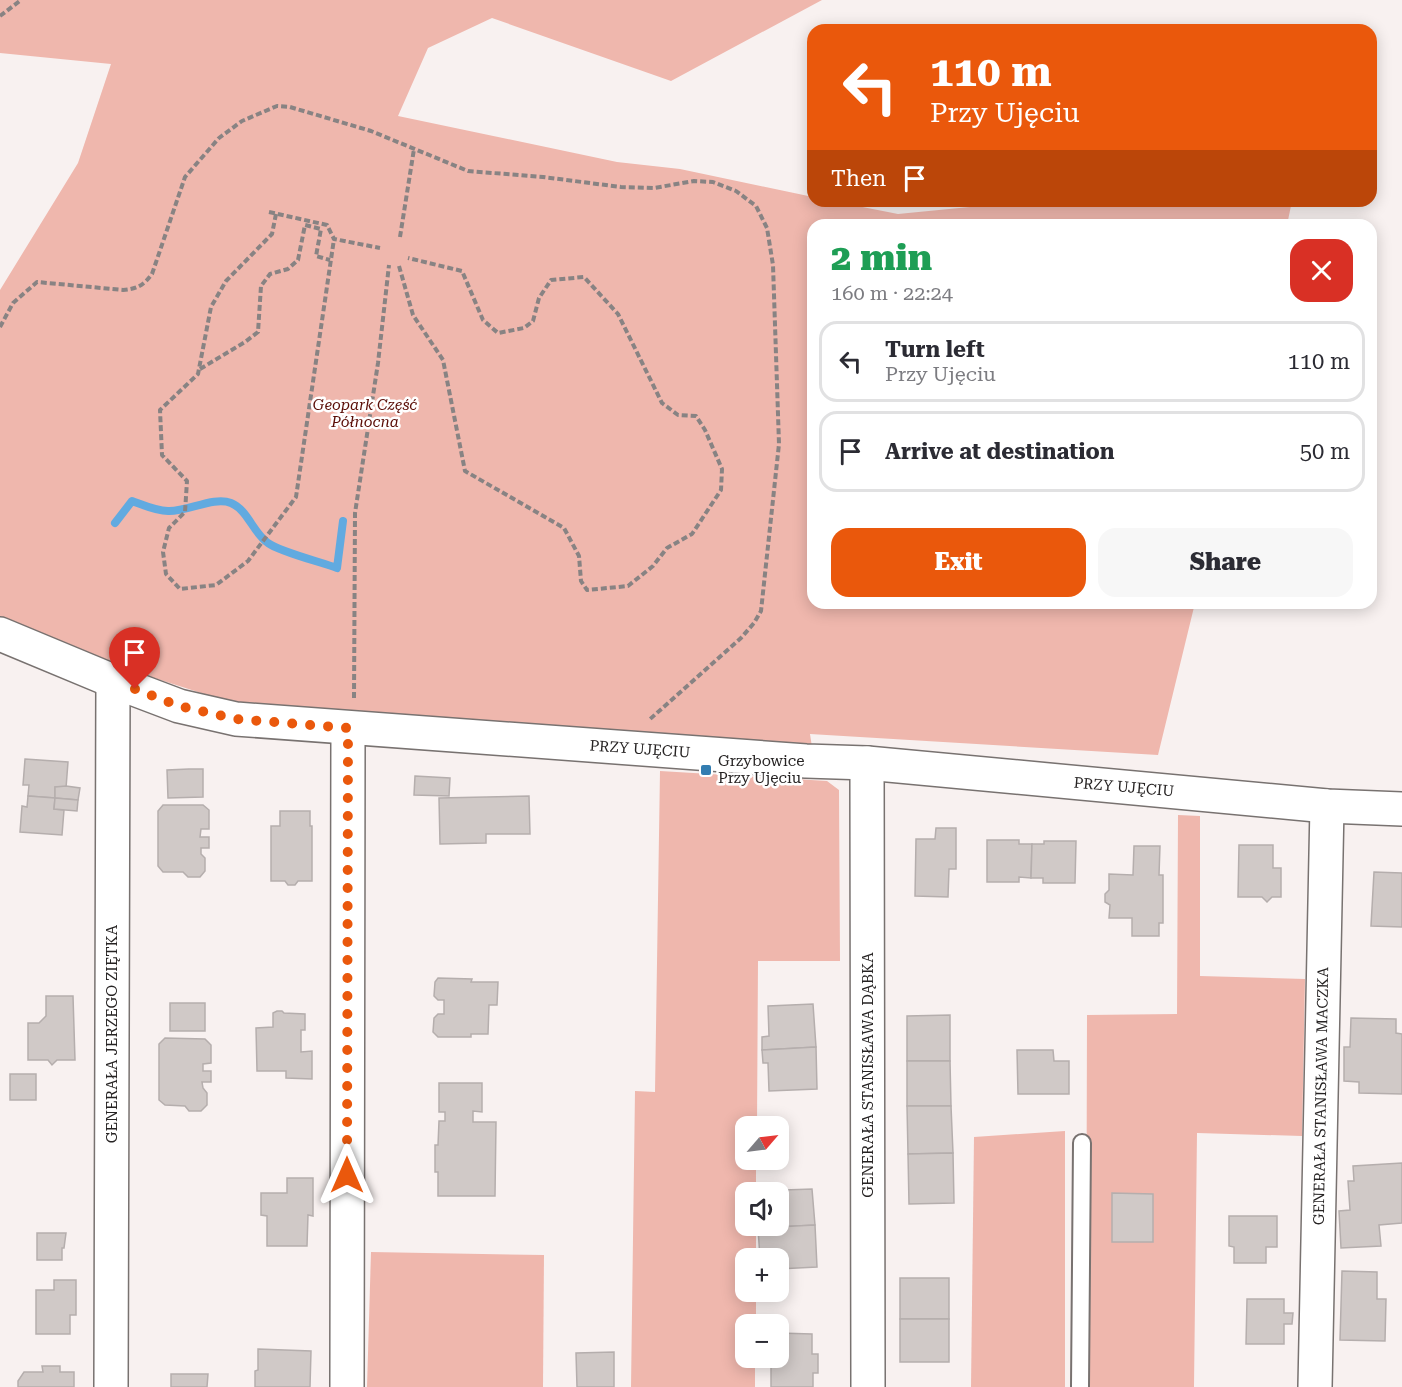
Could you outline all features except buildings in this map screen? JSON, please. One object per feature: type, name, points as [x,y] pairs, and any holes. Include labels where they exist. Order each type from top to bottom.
[{"type":"street","name":"PRZY UJĘCIU","points":[[0,634],[179,706],[236,719],[795,760],[867,763],[1327,806],[1402,809]]},
{"type":"street","name":"GENERAŁA JERZEGO ZIĘTKA","points":[[111,1387],[113,681]]},
{"type":"street","points":[[347,1387],[348,728]]},
{"type":"street","name":"GENERAŁA STANISŁAWA DĄBKA","points":[[867,763],[868,1387]]},
{"type":"street","name":"GENERAŁA STANISŁAWA MACZKA","points":[[1315,1387],[1327,806]]},
{"type":"lane","points":[[1080,1387],[1082,1143]]},
{"type":"path","points":[[0,16],[21,0]]},
{"type":"path","points":[[0,327],[12,303],[37,282],[123,290],[134,289],[145,284],[152,274],[184,177],[219,138],[242,121],[277,106],[290,107],[371,131],[468,171],[492,175],[543,177],[621,187],[654,188],[694,181],[713,182],[736,191],[756,206],[767,228],[773,265],[778,444],[761,611],[741,638],[648,722]]},
{"type":"path","points":[[400,237],[414,149]]},
{"type":"path","points":[[269,212],[327,225],[334,238],[296,497],[248,561],[216,585],[180,589],[166,574],[163,552],[170,528],[185,512],[188,481],[162,455],[160,410],[198,374],[211,307],[226,281],[272,234],[276,214]]},
{"type":"path","points":[[199,369],[258,332],[261,286],[270,274],[288,269],[298,260],[305,225],[321,228],[316,256],[331,258]]},
{"type":"path","points":[[334,238],[380,249]]},
{"type":"path","points":[[399,266],[413,315],[443,360],[465,471],[564,528],[579,555],[581,581],[587,590],[628,586],[653,566],[667,548],[692,534],[721,490],[722,470],[705,430],[696,416],[678,415],[662,403],[618,314],[584,277],[551,280],[538,298],[533,321],[524,328],[498,333],[483,320],[462,271],[408,258]]},
{"type":"path","points":[[348,728],[354,704],[354,513],[378,363],[389,266]]},
{"type":"green space","name":"Geopark Część Północna","points":[[0,0],[822,0],[671,81],[492,18],[428,48],[398,116],[617,162],[680,169],[807,196],[807,207],[862,207],[898,214],[970,207],[1291,207],[1288,219],[807,219],[807,609],[1194,609],[1158,755],[810,734],[814,760],[226,701],[117,666],[0,616],[0,290],[78,163],[111,64],[0,53]]},
{"type":"green space","points":[[660,771],[827,781],[839,790],[840,961],[758,961],[757,1116],[735,1116],[735,1170],[756,1170],[756,1182],[735,1182],[735,1236],[756,1236],[756,1248],[735,1248],[735,1302],[756,1302],[756,1314],[735,1314],[735,1368],[755,1368],[755,1387],[631,1387],[635,1091],[655,1092]]},
{"type":"green space","points":[[1178,815],[1200,816],[1200,976],[1305,979],[1302,1136],[1197,1133],[1194,1387],[1086,1387],[1087,1015],[1177,1014]]},
{"type":"green space","points":[[1065,1131],[1065,1387],[971,1387],[974,1137]]},
{"type":"green space","points":[[371,1252],[544,1255],[543,1387],[367,1387]]},
{"type":"waterway","points":[[115,523],[132,501],[154,509],[168,511],[224,501],[237,506],[258,534],[268,543],[337,568],[343,521]]},
{"type":"place","name":"Grzybowice Przy Ujęciu","points":[[706,770]]},
{"type":"route","points":[[135,689],[179,706],[236,719],[348,728],[347,1175]]}]
